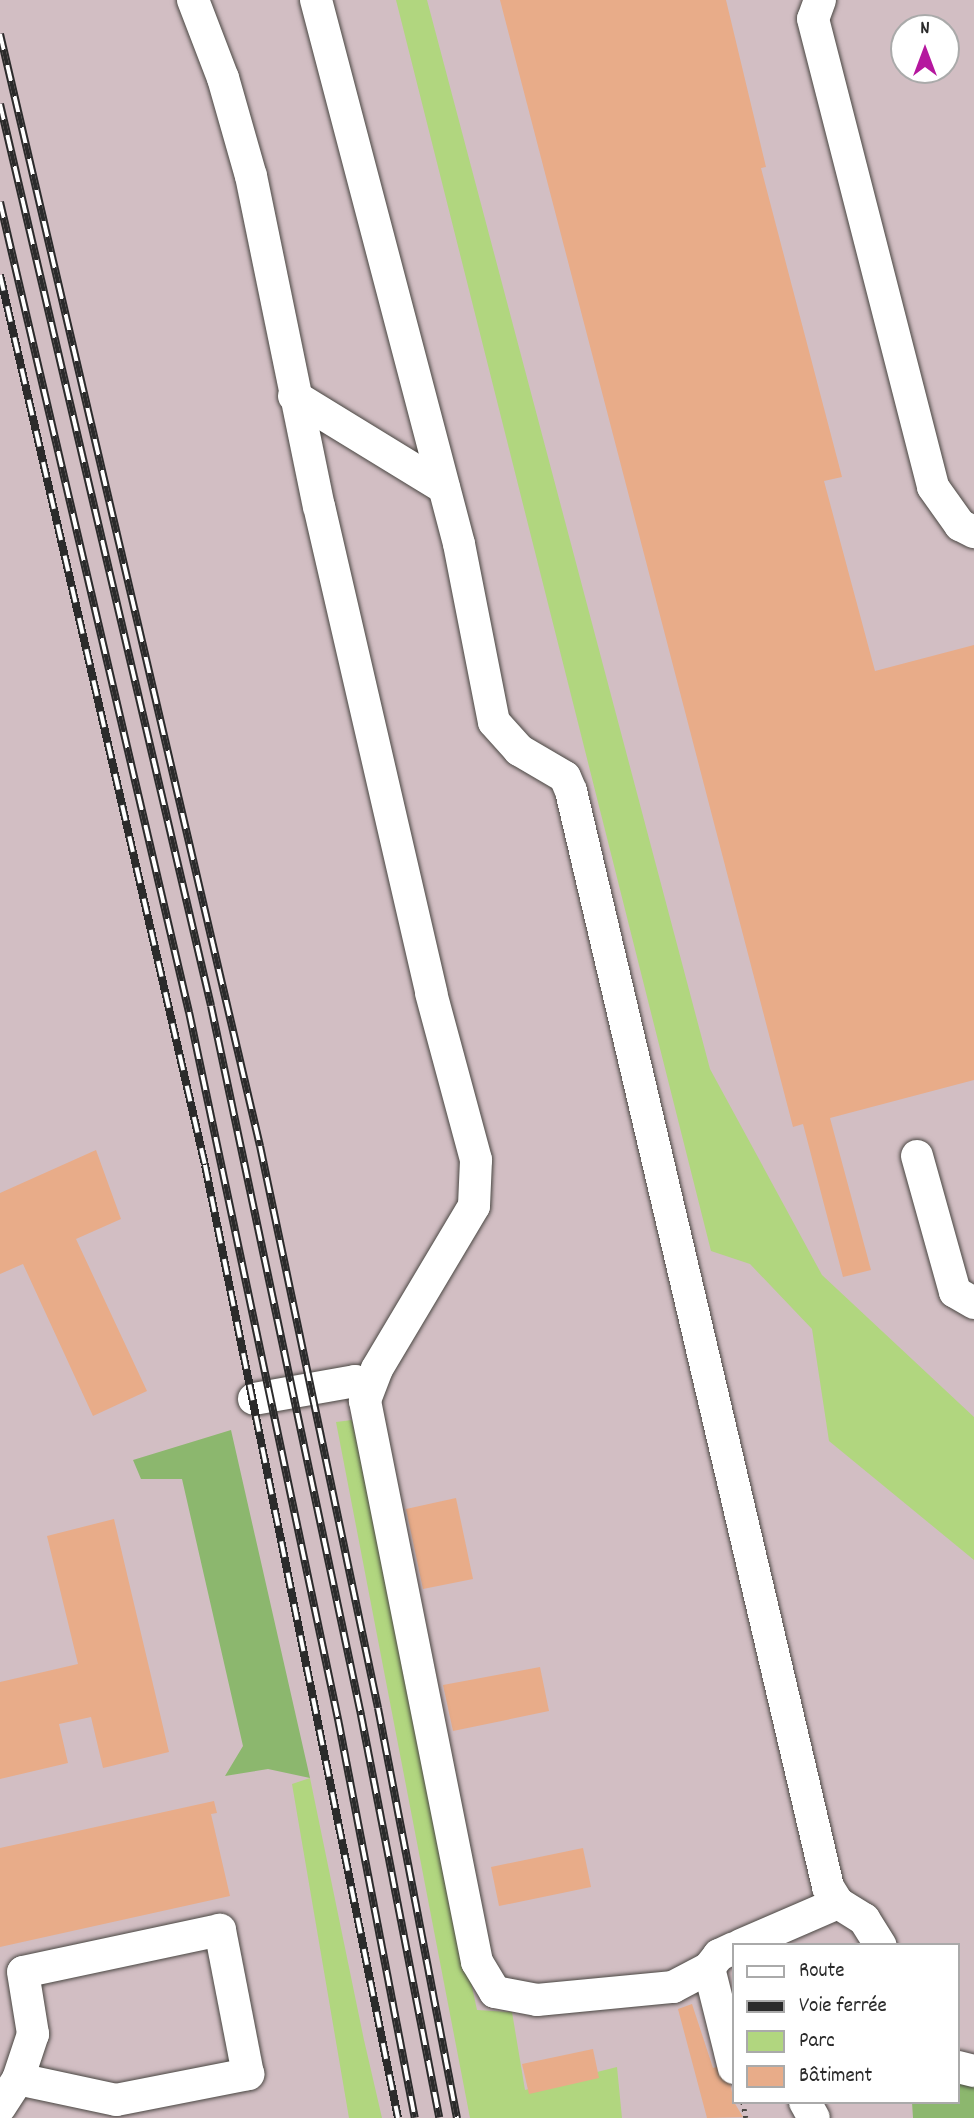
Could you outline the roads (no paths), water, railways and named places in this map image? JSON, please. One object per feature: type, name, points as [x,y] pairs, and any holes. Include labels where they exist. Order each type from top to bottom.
[{"type":"lane","points":[[192,0],[223,78],[251,176],[295,396],[431,993],[476,1160],[474,1206],[368,1388],[365,1401],[477,1962],[486,1984],[505,1996],[554,2000],[673,1987],[709,1968],[719,1955],[732,1949]]},
{"type":"lane","points":[[316,0],[471,591],[494,722],[519,750],[565,777],[571,791],[750,1571],[828,1887],[838,1903],[864,1919],[879,1943]]},
{"type":"lane","points":[[821,0],[813,19],[933,487],[960,525],[974,531]]},
{"type":"lane","points":[[295,396],[444,488]]},
{"type":"lane","points":[[917,1156],[954,1292],[974,1303]]},
{"type":"lane","points":[[254,1398],[355,1381],[368,1388]]},
{"type":"lane","points":[[751,1943],[795,1934],[838,1903]]},
{"type":"lane","points":[[0,2107],[18,2079],[33,2034],[23,1972],[220,1930],[248,2074],[116,2099],[18,2079]]},
{"type":"lane","points":[[709,1968],[732,2060]]},
{"type":"railway","points":[[0,34],[260,1146],[378,1708],[457,2118]]},
{"type":"railway","points":[[0,104],[211,1006],[361,1715],[439,2118]]},
{"type":"railway","points":[[0,202],[189,1012],[338,1719],[415,2118]]},
{"type":"railway","points":[[0,275],[205,1165],[398,2118]]}]
